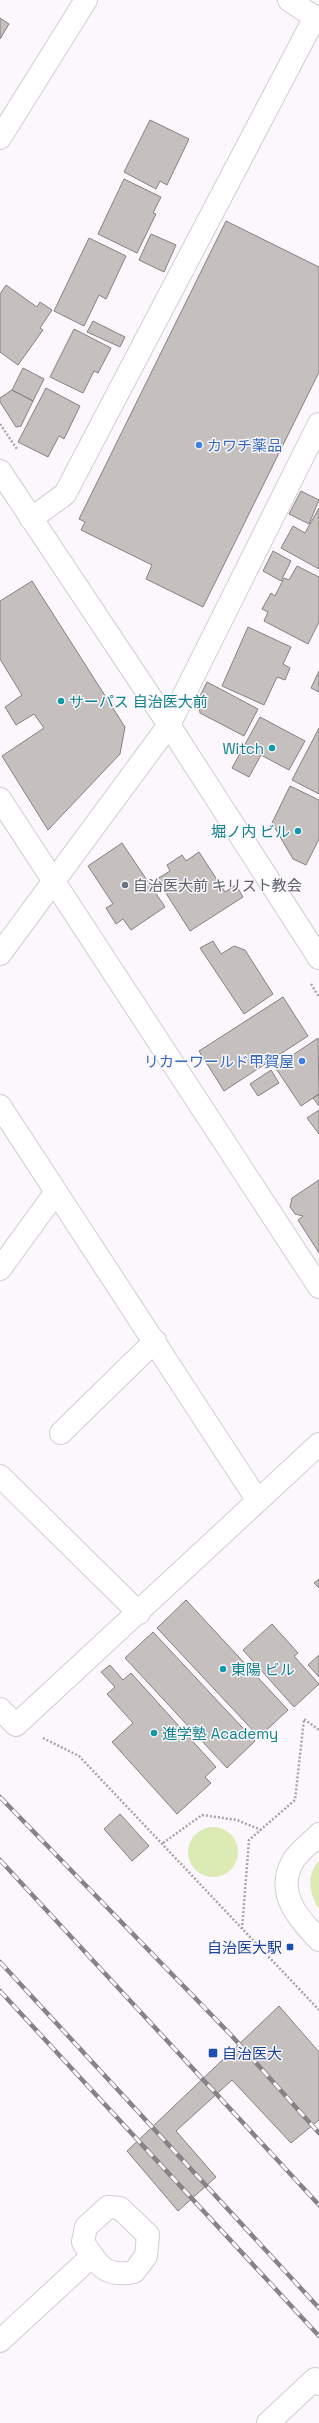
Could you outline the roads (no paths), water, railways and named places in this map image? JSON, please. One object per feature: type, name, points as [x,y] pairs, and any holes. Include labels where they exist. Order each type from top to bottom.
[{"type":"street","points":[[0,138],[86,0]]},
{"type":"street","points":[[30,519],[65,494],[317,19],[289,0]]},
{"type":"street","points":[[0,954],[169,725],[319,424]]},
{"type":"street","points":[[0,470],[30,519],[169,725],[319,958]]},
{"type":"street","points":[[0,799],[319,1287]]},
{"type":"street","points":[[0,1106],[155,1341],[258,1502]]},
{"type":"street","points":[[0,1269],[56,1192]]},
{"type":"street","points":[[61,1434],[155,1341]]},
{"type":"street","points":[[0,1709],[16,1725],[139,1613],[319,1444]]},
{"type":"street","points":[[0,1476],[139,1613]]},
{"type":"street","points":[[319,1834],[294,1860],[286,1886],[287,1897],[296,1915],[319,1940]]},
{"type":"street","points":[[0,2341],[92,2256]]},
{"type":"street","points":[[268,2423],[315,2379],[319,2384]]},
{"type":"railway","points":[[0,1797],[231,2035],[319,2133]]},
{"type":"railway","points":[[0,1860],[319,2205]]},
{"type":"railway","points":[[0,1962],[319,2308]]},
{"type":"railway","points":[[0,1991],[319,2336]]},
{"type":"place","name":"カワチ薬品","points":[[199,445]]},
{"type":"place","name":"サーパス 自治医大前","points":[[61,701]]},
{"type":"place","name":"Witch","points":[[272,748]]},
{"type":"place","name":"堀ノ内 ビル","points":[[298,831]]},
{"type":"place","name":"自治医大前 キリスト教会","points":[[125,885]]},
{"type":"place","name":"リカーワールド甲賀屋","points":[[302,1061]]},
{"type":"place","name":"東陽 ビル","points":[[223,1669]]},
{"type":"place","name":"進学塾 Academy","points":[[154,1733]]},
{"type":"place","name":"自治医大駅","points":[[290,1947]]},
{"type":"place","name":"自治医大","points":[[213,2053]]}]
